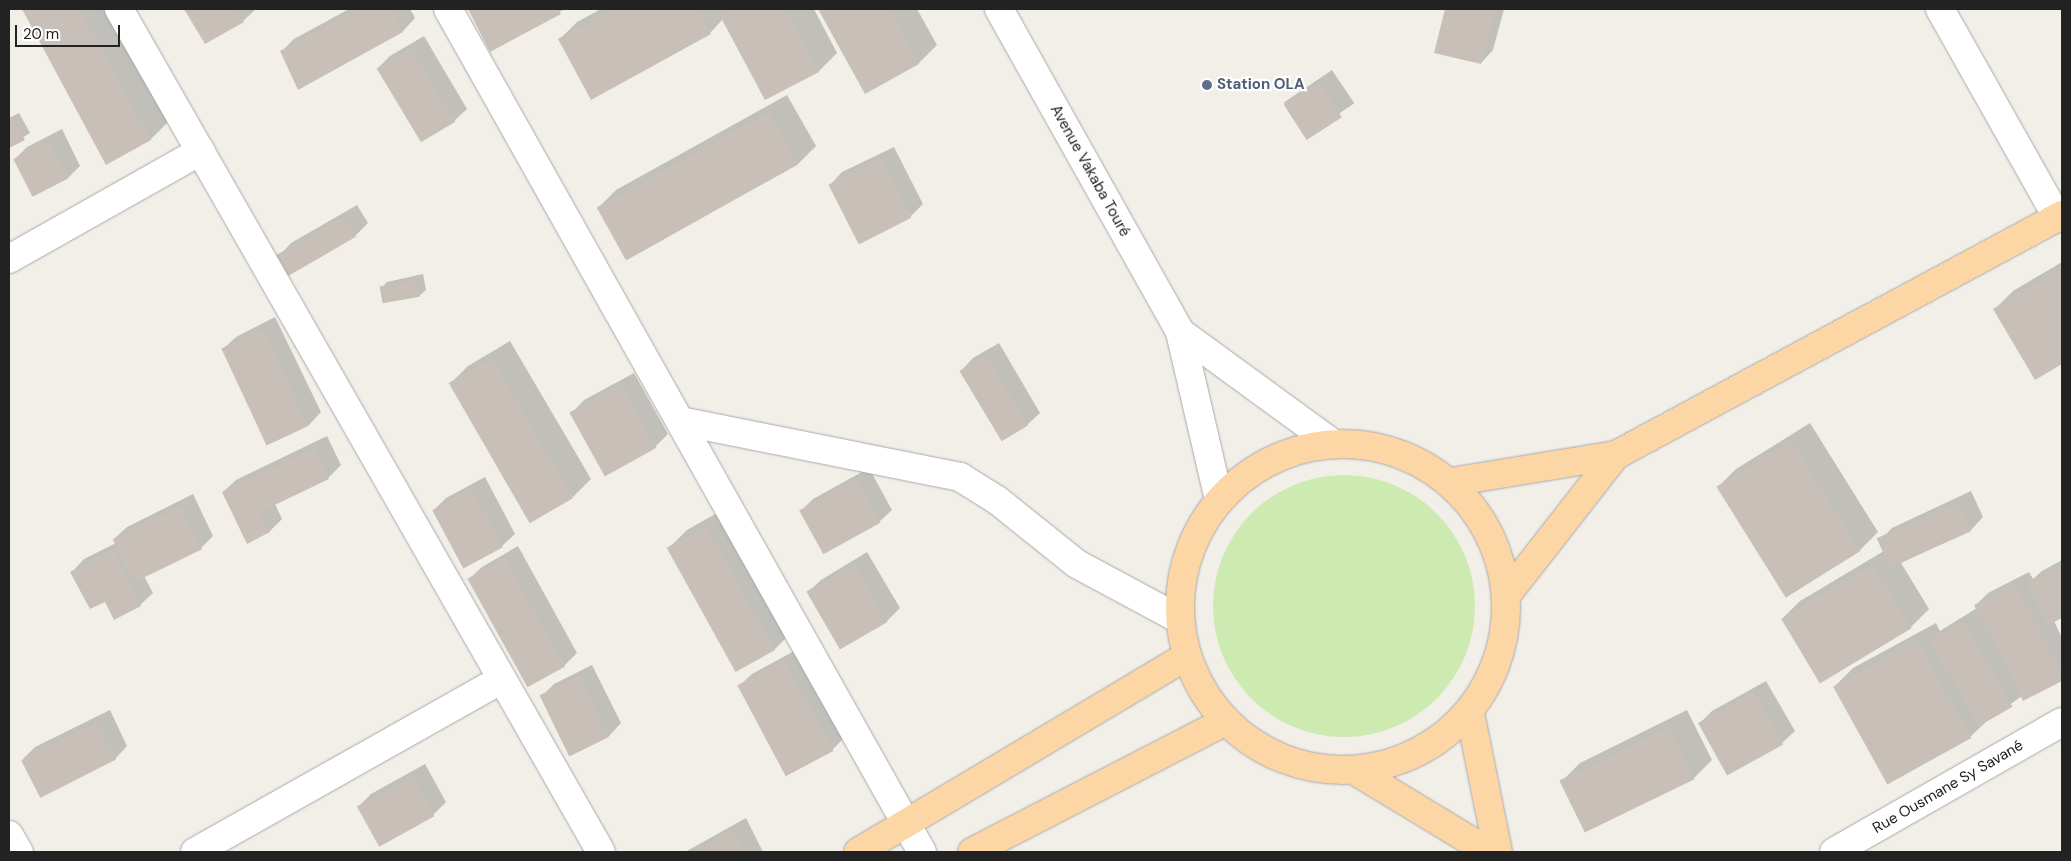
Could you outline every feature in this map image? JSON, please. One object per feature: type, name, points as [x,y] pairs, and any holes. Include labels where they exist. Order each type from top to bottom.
[{"type":"main road","points":[[1451,482],[1616,455],[2060,217]]},
{"type":"main road","points":[[1357,772],[1419,753],[1470,713],[1501,657],[1508,593],[1491,532],[1451,482],[1396,451],[1332,443],[1270,460],[1219,499],[1187,555],[1178,619],[1185,657],[1224,722],[1285,762],[1357,772],[1489,852]]},
{"type":"main road","points":[[1508,593],[1616,455]]},
{"type":"main road","points":[[858,852],[1185,657]]},
{"type":"main road","points":[[1470,713],[1498,852]]},
{"type":"main road","points":[[972,852],[1224,722]]},
{"type":"street","points":[[119,9],[601,852]]},
{"type":"street","points":[[448,9],[922,852]]},
{"type":"street","name":"Avenue Vakaba Touré","points":[[999,9],[1180,332]]},
{"type":"street","points":[[1940,9],[2060,217]]},
{"type":"street","points":[[9,259],[200,152]]},
{"type":"street","points":[[1180,332],[1332,443]]},
{"type":"street","points":[[1180,332],[1219,499]]},
{"type":"street","points":[[680,421],[960,477],[997,500],[1077,564],[1178,619]]},
{"type":"street","points":[[195,852],[502,679]]},
{"type":"street","name":"Rue Ousmane Sy Savané","points":[[1834,852],[2062,722]]},
{"type":"street","points":[[9,834],[19,852]]},
{"type":"green space","points":[[1344,475],[1370,478],[1394,485],[1417,497],[1437,513],[1453,533],[1465,556],[1472,580],[1475,606],[1472,632],[1465,656],[1453,679],[1437,699],[1417,715],[1394,727],[1370,734],[1344,737],[1318,734],[1294,727],[1271,715],[1251,699],[1235,679],[1223,656],[1216,632],[1213,606],[1216,580],[1223,556],[1235,533],[1251,513],[1271,497],[1294,485],[1318,478]]},
{"type":"building","points":[[22,9],[80,9],[151,140],[106,165]]},
{"type":"building","points":[[184,9],[236,9],[244,22],[205,44]]},
{"type":"building","points":[[357,9],[390,9],[403,32],[298,90],[280,51]]},
{"type":"building","points":[[468,9],[558,9],[561,14],[490,52]]},
{"type":"building","points":[[613,9],[697,9],[711,34],[591,100],[558,39]]},
{"type":"building","points":[[730,9],[787,9],[819,72],[765,100],[719,14]]},
{"type":"building","points":[[818,9],[889,9],[919,64],[865,94]]},
{"type":"building","points":[[1445,9],[1496,9],[1481,64],[1434,53]]},
{"type":"building","points":[[411,48],[455,122],[421,142],[377,69]]},
{"type":"building","points":[[1319,82],[1342,117],[1307,140],[1284,105]]},
{"type":"building","points":[[769,112],[798,164],[626,260],[597,208]]},
{"type":"building","points":[[13,119],[25,140],[9,148],[9,121]]},
{"type":"building","points":[[49,141],[68,178],[32,197],[13,159]]},
{"type":"building","points":[[881,158],[911,218],[859,244],[828,185]]},
{"type":"building","points":[[344,216],[356,237],[288,276],[276,255]]},
{"type":"building","points":[[2059,270],[2062,277],[2062,364],[2035,380],[1993,309]]},
{"type":"building","points":[[417,280],[420,297],[383,303],[380,287]]},
{"type":"building","points":[[263,329],[308,426],[267,445],[221,348]]},
{"type":"building","points":[[986,355],[1028,425],[1002,441],[959,371]]},
{"type":"building","points":[[492,358],[573,498],[530,523],[449,383]]},
{"type":"building","points":[[621,384],[656,448],[605,476],[569,413]]},
{"type":"building","points":[[1791,440],[1860,551],[1786,598],[1716,487]]},
{"type":"building","points":[[314,448],[329,479],[260,512],[270,532],[247,544],[222,492]]},
{"type":"building","points":[[856,479],[880,523],[823,554],[799,511]]},
{"type":"building","points":[[472,489],[503,547],[463,568],[432,510]]},
{"type":"building","points":[[1958,502],[1971,531],[1890,567],[1877,538]]},
{"type":"building","points":[[181,506],[202,549],[134,582],[113,539]]},
{"type":"building","points":[[706,526],[775,650],[735,672],[667,548]]},
{"type":"building","points":[[113,550],[141,606],[114,620],[105,602],[90,609],[70,572]]},
{"type":"building","points":[[505,558],[565,666],[528,687],[467,579]]},
{"type":"building","points":[[854,564],[888,622],[840,650],[806,592]]},
{"type":"building","points":[[1873,564],[1912,628],[1820,683],[1781,619]]},
{"type":"building","points":[[2058,567],[2062,575],[2062,618],[2048,625],[2027,583]]},
{"type":"building","points":[[2016,584],[2062,675],[2062,681],[2023,701],[1974,605]]},
{"type":"building","points":[[1963,621],[2012,707],[1979,726],[1929,640]]},
{"type":"building","points":[[1917,640],[1971,738],[1887,784],[1833,687]]},
{"type":"building","points":[[785,660],[833,751],[786,776],[737,685]]},
{"type":"building","points":[[579,676],[609,737],[569,756],[539,695]]},
{"type":"building","points":[[1754,692],[1783,744],[1727,776],[1698,723]]},
{"type":"building","points":[[97,722],[116,759],[40,798],[21,761]]},
{"type":"building","points":[[1669,727],[1694,779],[1585,833],[1559,780]]},
{"type":"building","points":[[412,776],[434,816],[379,847],[357,807]]},
{"type":"building","points":[[733,830],[746,852],[693,852]]},
{"type":"place","name":"Station OLA","points":[[1207,85]]}]
